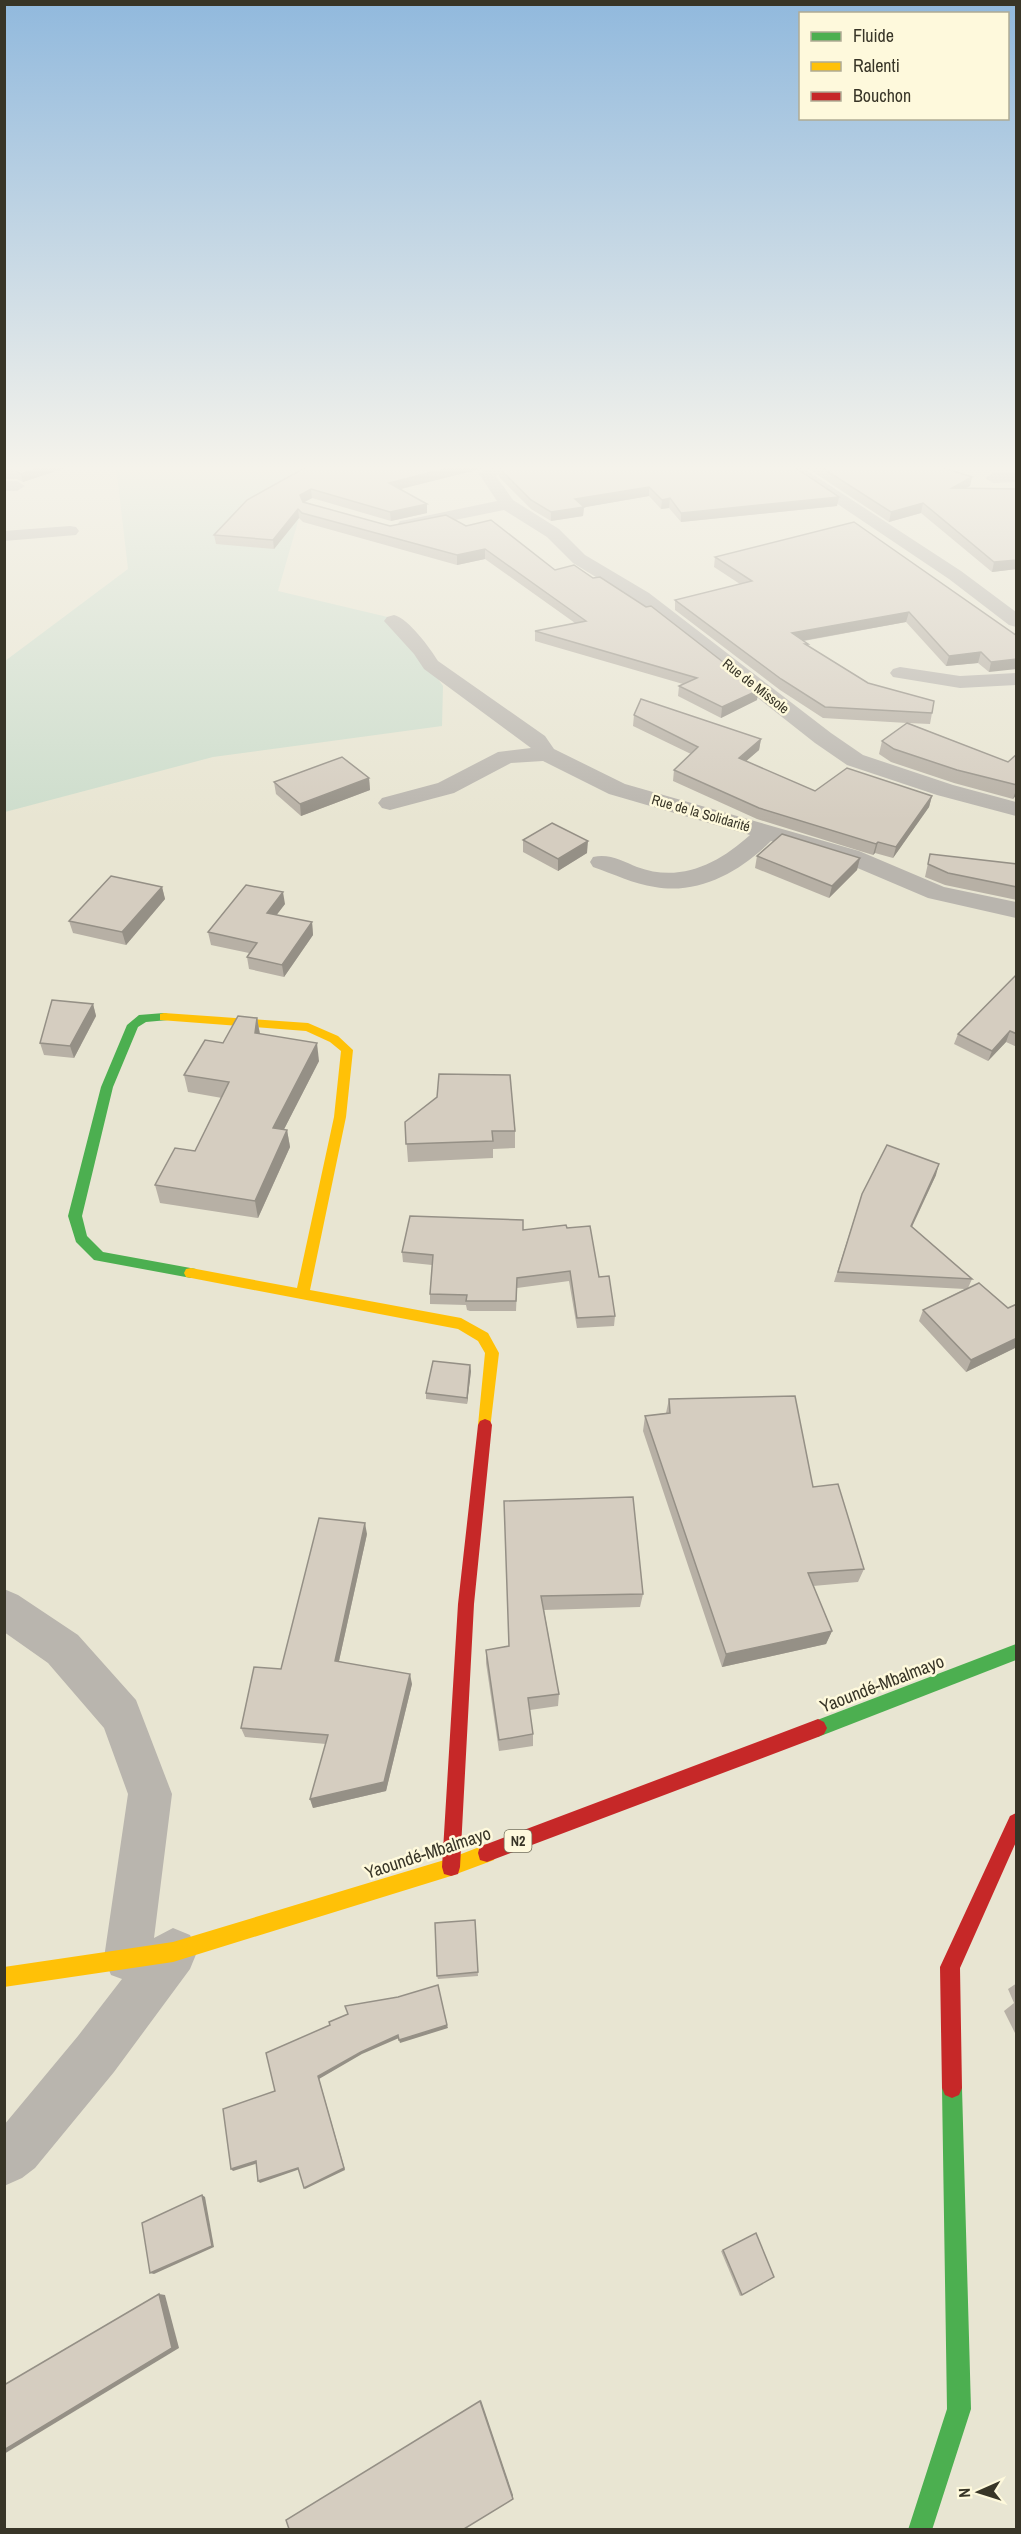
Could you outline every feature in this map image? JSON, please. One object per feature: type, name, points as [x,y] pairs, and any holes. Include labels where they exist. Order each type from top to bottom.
[{"type":"main road","points":[[302,1295],[340,1117],[346,1050],[334,1038],[308,1027],[152,1016],[143,1018],[133,1025],[107,1087],[75,1216],[81,1238],[99,1256],[302,1295],[461,1324],[483,1337],[492,1353],[466,1604],[451,1867]]},
{"type":"main road","name":"Yaoundé-Mbalmayo","points":[[4,1977],[151,1955],[451,1867],[1017,1652]]},
{"type":"main road","points":[[920,2529],[959,2409],[951,1967],[1017,1822]]},
{"type":"street","name":"Rue de Missole","points":[[621,584],[642,597],[823,738],[855,760],[955,793],[1017,809]]},
{"type":"street","points":[[967,584],[1017,621]]},
{"type":"street","points":[[394,621],[431,664],[537,741],[546,754]]},
{"type":"street","points":[[900,673],[960,681],[1017,679]]},
{"type":"street","points":[[390,802],[446,788],[506,757],[546,754]]},
{"type":"street","name":"Rue de la Solidarité","points":[[546,754],[617,789],[850,856],[937,893],[1017,910]]},
{"type":"street","points":[[602,862],[663,882],[692,879],[726,867],[767,832]]},
{"type":"street","points":[[4,1608],[63,1649],[121,1715],[150,1794],[151,1955],[89,2063],[17,2150],[4,2160]]},
{"type":"green space","points":[[108,584],[280,584],[278,591],[396,619],[443,686],[442,726],[213,757],[5,812],[5,661]]},
{"type":"building","points":[[534,584],[611,584],[646,607],[651,606],[759,690],[722,707],[679,686],[697,678],[535,631],[586,621]]},
{"type":"building","points":[[739,584],[943,584],[1017,636],[1017,659],[991,662],[981,652],[949,656],[909,612],[792,633],[808,644],[805,644],[868,683],[934,701],[932,713],[825,707],[781,679],[675,600]]},
{"type":"building","points":[[641,699],[761,739],[739,758],[815,791],[847,768],[932,796],[896,847],[878,842],[876,844],[759,808],[674,770],[698,747],[634,715]]},
{"type":"building","points":[[907,723],[1008,762],[1017,754],[1017,785],[957,770],[894,749],[882,741]]},
{"type":"building","points":[[342,757],[369,778],[300,804],[274,782]]},
{"type":"building","points":[[552,823],[588,841],[558,859],[523,840]]},
{"type":"building","points":[[782,834],[860,858],[832,886],[757,856]]},
{"type":"building","points":[[930,854],[1017,864],[1017,887],[948,873],[928,864]]},
{"type":"building","points":[[111,876],[162,887],[122,932],[69,921]]},
{"type":"building","points":[[246,885],[283,892],[267,913],[312,922],[282,965],[247,957],[257,943],[208,932]]},
{"type":"building","points":[[1017,974],[1017,1034],[1010,1031],[992,1051],[958,1034]]},
{"type":"building","points":[[52,1000],[93,1004],[70,1046],[40,1043]]},
{"type":"building","points":[[238,1016],[257,1018],[255,1033],[317,1043],[273,1128],[287,1130],[255,1201],[155,1185],[175,1148],[195,1151],[229,1082],[184,1075],[205,1040],[223,1043]]},
{"type":"building","points":[[439,1074],[510,1075],[515,1131],[492,1131],[493,1141],[406,1144],[405,1122],[437,1097]]},
{"type":"building","points":[[887,1145],[939,1164],[911,1226],[972,1279],[838,1272],[862,1194]]},
{"type":"building","points":[[410,1216],[523,1220],[523,1230],[566,1225],[567,1228],[590,1226],[599,1277],[609,1276],[615,1316],[577,1318],[570,1271],[517,1278],[516,1301],[466,1301],[467,1295],[430,1294],[433,1255],[402,1252]]},
{"type":"building","points":[[979,1283],[1008,1308],[1017,1304],[1017,1338],[971,1360],[923,1310]]},
{"type":"building","points":[[433,1361],[470,1365],[467,1398],[426,1393]]},
{"type":"building","points":[[795,1396],[813,1487],[838,1484],[864,1569],[808,1573],[832,1631],[726,1654],[645,1416],[670,1413],[669,1399]]},
{"type":"building","points":[[633,1497],[643,1594],[541,1596],[559,1694],[528,1698],[533,1734],[499,1740],[486,1650],[509,1646],[504,1501]]},
{"type":"building","points":[[319,1518],[365,1523],[335,1661],[410,1674],[384,1782],[310,1799],[328,1735],[241,1728],[254,1667],[281,1669]]},
{"type":"building","points":[[475,1920],[478,1972],[437,1976],[435,1923]]},
{"type":"building","points":[[438,1985],[447,2025],[399,2040],[398,2035],[318,2076],[344,2168],[304,2188],[298,2168],[258,2181],[256,2161],[231,2169],[223,2109],[275,2091],[266,2053],[330,2025],[329,2022],[348,2014],[345,2006],[398,1997]]},
{"type":"building","points":[[202,2195],[212,2246],[150,2273],[142,2223]]},
{"type":"building","points":[[756,2233],[774,2277],[742,2295],[723,2250]]},
{"type":"building","points":[[159,2294],[172,2348],[4,2450],[4,2385]]},
{"type":"building","points":[[480,2401],[513,2499],[464,2529],[289,2529],[286,2520]]},
{"type":"traffic: fast","points":[[164,1017],[143,1018],[133,1025],[107,1087],[75,1216],[81,1238],[99,1256],[191,1273]]},
{"type":"traffic: fast","points":[[818,1728],[1016,1652]]},
{"type":"traffic: fast","points":[[920,2530],[959,2409],[952,2088]]},
{"type":"traffic: slow","points":[[164,1017],[308,1027],[334,1039],[347,1050],[340,1117],[302,1295]]},
{"type":"traffic: slow","points":[[191,1273],[461,1324],[483,1337],[492,1353],[485,1425]]},
{"type":"traffic: slow","points":[[4,1977],[173,1952],[451,1867],[487,1853]]},
{"type":"traffic: jam","points":[[451,1867],[466,1604],[485,1425]]},
{"type":"traffic: jam","points":[[487,1853],[818,1728]]},
{"type":"traffic: jam","points":[[952,2088],[950,1967],[1016,1822]]}]
